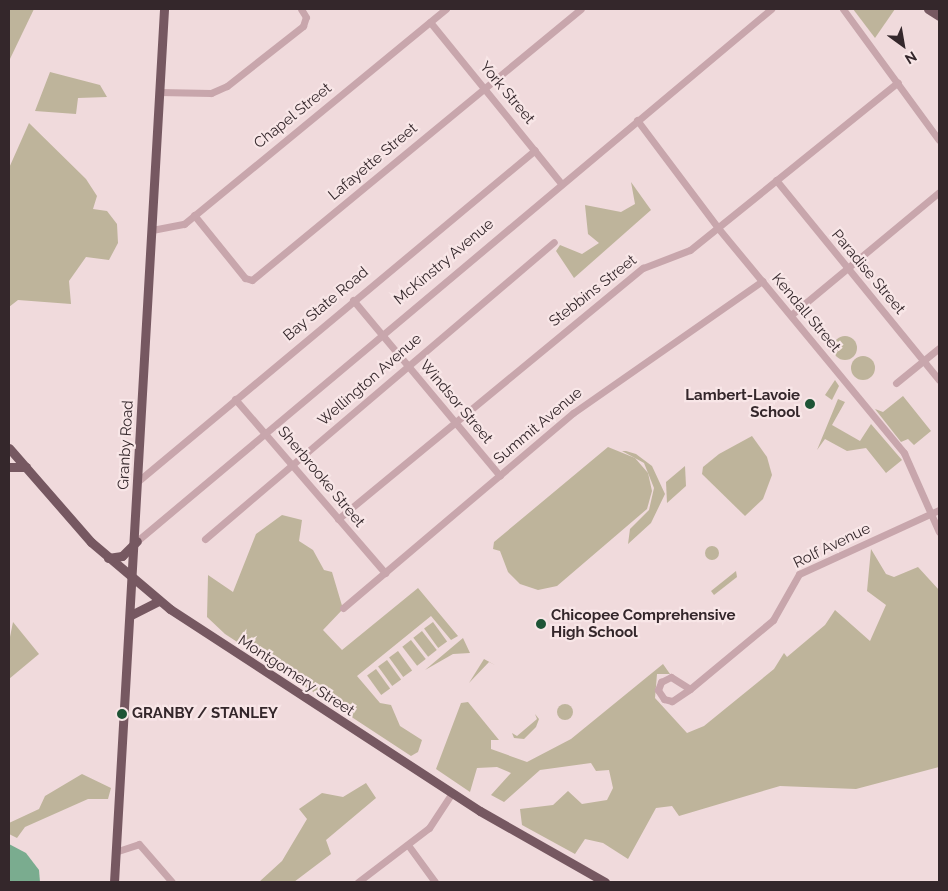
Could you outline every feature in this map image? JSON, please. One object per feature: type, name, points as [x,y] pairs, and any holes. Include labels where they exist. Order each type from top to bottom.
[{"type":"main road","name":"Granby Road","points":[[114,882],[118,851],[133,580],[137,541],[137,482],[164,9]]},
{"type":"main road","points":[[928,9],[939,16]]},
{"type":"main road","name":"Montgomery Street","points":[[9,448],[108,558],[159,601],[452,793],[605,882]]},
{"type":"main road","points":[[9,467],[26,467]]},
{"type":"main road","points":[[108,558],[122,556],[137,541]]},
{"type":"main road","points":[[131,615],[159,601]]},
{"type":"street","points":[[159,92],[210,93],[224,88],[303,26],[306,17],[301,9]]},
{"type":"street","name":"Chapel Street","points":[[152,230],[179,227],[446,9]]},
{"type":"street","name":"Lafayette Street","points":[[194,215],[250,280],[581,9]]},
{"type":"street","name":"McKinstry Avenue","points":[[137,541],[264,431],[771,9]]},
{"type":"street","points":[[844,9],[939,140]]},
{"type":"street","name":"York Street","points":[[430,22],[561,183]]},
{"type":"street","name":"Stebbins Street","points":[[338,519],[455,420],[643,268],[683,254],[718,228],[898,82]]},
{"type":"street","name":"Kendall Street","points":[[637,120],[718,228],[904,453],[939,532]]},
{"type":"street","name":"Bay State Road","points":[[137,482],[535,150]]},
{"type":"street","name":"Paradise Street","points":[[776,180],[939,380]]},
{"type":"street","points":[[791,315],[845,266],[939,192]]},
{"type":"street","name":"Wellington Avenue","points":[[205,539],[554,242]]},
{"type":"street","name":"Summit Avenue","points":[[343,608],[573,412],[762,281]]},
{"type":"street","name":"Windsor Street","points":[[353,300],[500,476]]},
{"type":"street","points":[[896,382],[939,348]]},
{"type":"street","name":"Sherbrooke Street","points":[[235,399],[386,573]]},
{"type":"street","name":"Rolf Avenue","points":[[690,689],[773,620],[799,574],[939,510]]},
{"type":"street","points":[[358,882],[432,825],[452,793]]},
{"type":"street","points":[[118,851],[139,844],[172,882]]},
{"type":"street","points":[[408,845],[435,882]]},
{"type":"shaded area","points":[[9,9],[34,9],[9,61]]},
{"type":"shaded area","points":[[853,9],[895,9],[875,38]]},
{"type":"shaded area","points":[[50,72],[100,85],[107,97],[78,98],[76,114],[35,111]]},
{"type":"shaded area","points":[[29,123],[86,179],[97,196],[93,209],[107,211],[117,224],[118,243],[109,260],[86,257],[69,281],[71,304],[18,300],[9,307],[9,168]]},
{"type":"shaded area","points":[[631,182],[651,210],[574,278],[556,251],[560,245],[582,254],[599,243],[588,234],[585,205],[621,212],[635,204]]},
{"type":"shaded area","points":[[845,336],[854,339],[857,348],[854,357],[845,360],[836,357],[833,348],[836,339]]},
{"type":"shaded area","points":[[858,356],[868,356],[875,363],[875,373],[868,380],[858,380],[851,373],[851,363]]},
{"type":"shaded area","points":[[835,380],[839,386],[832,400],[825,395]]},
{"type":"shaded area","points":[[903,396],[931,431],[914,445],[908,439],[901,442],[875,409],[883,412]]},
{"type":"shaded area","points":[[838,399],[845,402],[832,425],[860,441],[871,424],[902,460],[886,473],[866,448],[847,451],[825,439],[817,450]]},
{"type":"shaded area","points":[[752,436],[767,457],[772,475],[763,499],[745,516],[702,474],[703,467],[719,454]]},
{"type":"shaded area","points":[[608,447],[635,458],[648,473],[652,491],[647,509],[557,586],[538,590],[520,584],[508,572],[500,551],[493,549],[494,542]]},
{"type":"shaded area","points":[[622,451],[636,454],[652,466],[665,494],[651,523],[628,544],[630,529],[649,510],[654,488],[644,463]]},
{"type":"shaded area","points":[[685,466],[686,486],[667,503],[666,482]]},
{"type":"shaded area","points":[[282,515],[302,520],[299,541],[313,550],[324,570],[332,572],[343,609],[323,630],[342,650],[418,588],[458,636],[451,640],[431,616],[357,676],[380,703],[391,705],[400,726],[422,740],[418,752],[411,756],[225,634],[207,617],[208,575],[233,592],[256,534]]},
{"type":"shaded area","points":[[712,546],[717,548],[719,553],[717,558],[712,560],[707,558],[705,553],[707,548]]},
{"type":"shaded area","points":[[871,549],[886,574],[894,577],[918,567],[939,590],[939,767],[856,789],[780,786],[679,816],[672,806],[656,808],[628,859],[603,843],[585,839],[575,854],[522,825],[520,809],[553,805],[568,791],[582,804],[607,800],[613,788],[609,770],[596,771],[591,763],[540,770],[504,802],[491,795],[511,773],[497,767],[477,768],[470,792],[436,769],[461,703],[468,702],[499,740],[491,740],[491,749],[527,762],[571,739],[663,664],[670,674],[657,674],[655,698],[687,733],[704,726],[774,669],[784,653],[787,657],[825,625],[835,610],[870,641],[886,605],[867,591]]},
{"type":"shaded area","points":[[736,571],[737,577],[714,595],[711,591]]},
{"type":"shaded area","points":[[13,622],[39,654],[9,679],[9,642]]},
{"type":"shaded area","points":[[433,622],[447,641],[438,648],[424,628]]},
{"type":"shaded area","points":[[422,631],[437,650],[428,657],[413,638]]},
{"type":"shaded area","points":[[463,638],[470,653],[453,654],[425,670]]},
{"type":"shaded area","points":[[411,640],[426,659],[417,666],[402,647]]},
{"type":"shaded area","points":[[398,651],[412,670],[403,677],[389,657]]},
{"type":"shaded area","points":[[484,659],[495,665],[489,662],[469,683]]},
{"type":"shaded area","points":[[387,660],[401,679],[392,686],[378,666]]},
{"type":"shaded area","points":[[376,669],[390,688],[381,695],[367,675]]},
{"type":"shaded area","points":[[565,704],[571,706],[573,712],[571,718],[565,720],[559,718],[557,712],[559,706]]},
{"type":"shaded area","points":[[535,714],[539,719],[536,727],[524,739],[514,738],[512,733],[517,736],[537,719]]},
{"type":"shaded area","points":[[82,774],[111,788],[108,799],[88,799],[25,827],[17,838],[9,834],[9,823],[39,809],[45,796]]},
{"type":"shaded area","points":[[366,783],[376,798],[326,840],[331,854],[294,882],[259,882],[282,861],[307,819],[299,809],[322,793],[343,797]]},
{"type":"shaded area","points":[[9,844],[26,853],[39,870],[40,882],[9,882]]},
{"type":"place","name":"Lambert-Lavoie School","points":[[810,404]]},
{"type":"place","name":"Chicopee Comprehensive High School","points":[[541,624]]},
{"type":"place","name":"GRANBY / STANLEY","points":[[122,714]]}]
